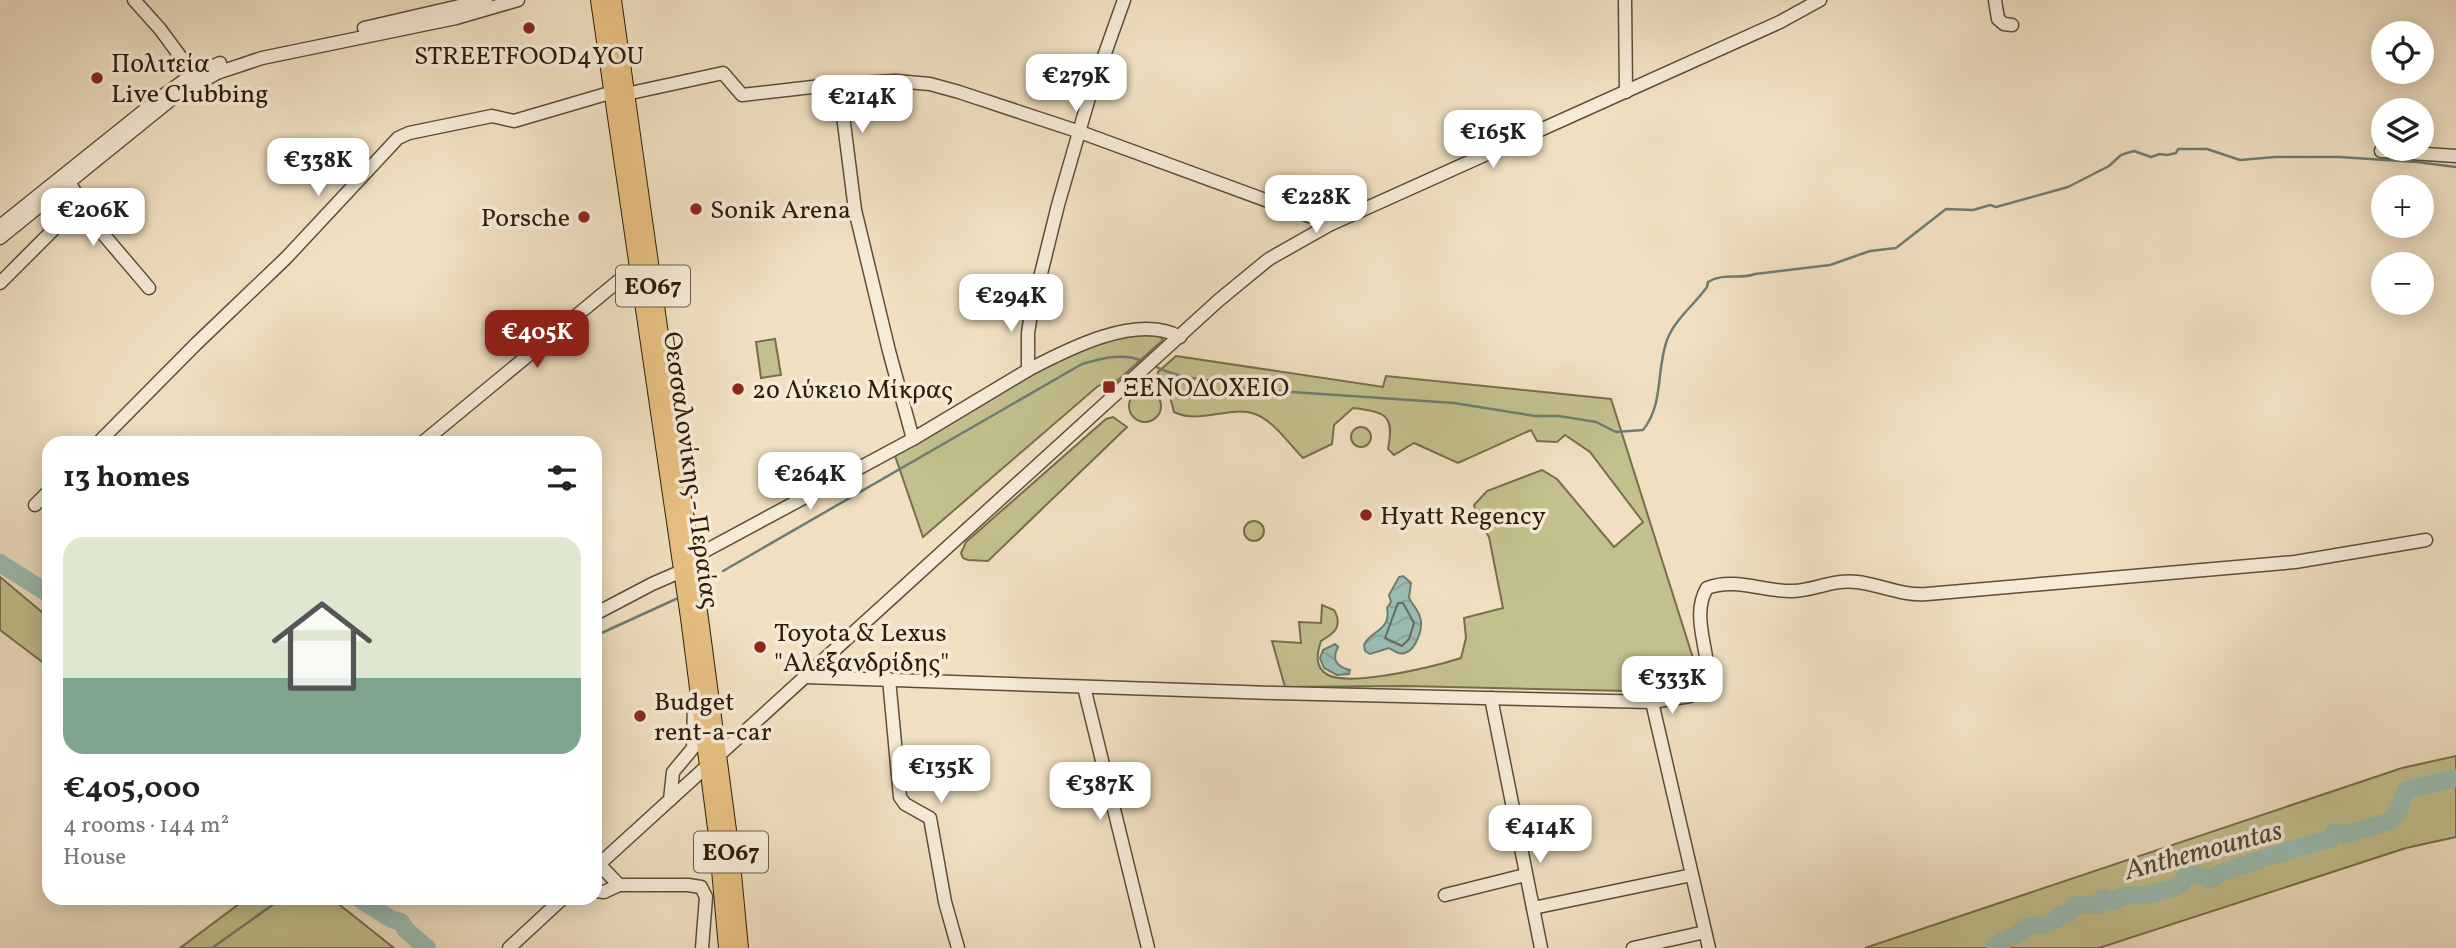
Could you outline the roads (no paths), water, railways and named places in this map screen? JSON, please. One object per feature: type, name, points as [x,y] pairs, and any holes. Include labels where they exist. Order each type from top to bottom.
[{"type":"main road","name":"Θεσσαλονίκης - Περαίας","points":[[602,2],[619,93],[688,570],[693,651],[714,761],[738,916],[740,948]]},
{"type":"main road","name":"Θεσσαλονίκης - Περαίας","points":[[619,93],[639,272],[688,570],[698,604],[714,761],[727,948]]},
{"type":"street","points":[[134,0],[160,29],[194,75]]},
{"type":"street","points":[[0,226],[145,108],[194,75],[247,54],[486,0]]},
{"type":"street","points":[[0,238],[173,98],[195,84],[236,65],[456,18],[518,0]]},
{"type":"street","points":[[1028,370],[1031,314],[1058,205],[1091,90],[1124,0]]},
{"type":"street","points":[[1625,0],[1626,92]]},
{"type":"street","points":[[602,861],[1235,286],[1269,260],[1340,220],[1780,22],[1820,0]]},
{"type":"street","points":[[1995,0],[1998,19],[2004,24],[2012,25]]},
{"type":"street","points":[[105,436],[286,258],[398,138],[409,133],[492,116],[507,121],[526,118],[619,93],[723,73],[741,95],[839,84],[896,81],[930,85],[1080,132],[1318,219],[1340,220]]},
{"type":"street","points":[[839,84],[855,210],[913,439]]},
{"type":"street","points":[[2434,155],[2456,156]]},
{"type":"street","points":[[0,283],[75,208],[79,200],[77,193],[64,186]]},
{"type":"street","points":[[75,208],[92,221],[149,288]]},
{"type":"street","points":[[1300,213],[1306,225],[1305,238]]},
{"type":"street","points":[[430,436],[622,278],[639,272]]},
{"type":"street","points":[[602,610],[652,584],[688,570],[1057,355],[1124,331],[1161,330],[1180,337]]},
{"type":"street","points":[[35,505],[42,498]]},
{"type":"street","points":[[806,677],[1652,702],[1690,696],[1707,688],[1701,629],[1702,599],[1707,588],[1718,584],[1742,584],[1791,591],[1843,581],[1867,583],[1902,594],[1927,594],[2295,562],[2426,540]]},
{"type":"street","points":[[670,800],[673,772],[693,748],[695,741],[693,651]]},
{"type":"street","points":[[889,679],[900,797],[905,804],[930,818],[958,948]]},
{"type":"street","points":[[1084,687],[1148,948]]},
{"type":"street","points":[[1491,698],[1541,948]]},
{"type":"street","points":[[1652,702],[1709,948]]},
{"type":"street","points":[[602,870],[619,885]]},
{"type":"street","points":[[1533,908],[1692,875]]},
{"type":"street","points":[[1445,895],[1525,876]]},
{"type":"street","points":[[602,892],[619,885],[701,887],[706,897],[702,948]]},
{"type":"street","points":[[509,948],[555,905]]},
{"type":"street","points":[[1633,948],[1705,932]]},
{"type":"water","points":[[1403,576],[1411,583],[1409,597],[1421,621],[1418,638],[1413,648],[1405,653],[1389,648],[1370,654],[1365,651],[1364,645],[1384,626],[1388,615],[1387,608],[1391,602],[1389,595],[1399,577]]},
{"type":"water","points":[[1335,644],[1338,647],[1336,662],[1350,670],[1349,674],[1337,675],[1324,668],[1320,658],[1323,650]]},
{"type":"waterway","points":[[1154,366],[1178,375],[1246,389],[1454,403],[1535,416],[1559,416],[1596,422],[1616,432],[1643,430],[1654,409],[1670,332],[1707,287],[1708,282],[1720,277],[1830,265],[1870,251],[1896,248],[1946,209],[1973,210],[1990,205],[1996,207],[2068,187],[2109,166],[2121,155],[2134,151],[2151,157],[2176,153],[2178,149],[2207,149],[2240,160],[2339,157],[2456,167]]},
{"type":"waterway","points":[[723,571],[1082,364],[1121,357],[1145,362]]},
{"type":"waterway","name":"Anthemountas","points":[[0,563],[42,590]]},
{"type":"waterway","points":[[602,633],[676,599]]},
{"type":"waterway","name":"Anthemountas","points":[[1995,948],[1997,944],[2020,933],[2025,927],[2054,921],[2060,915],[2068,914],[2076,905],[2099,905],[2103,898],[2114,901],[2124,896],[2170,889],[2182,883],[2186,875],[2209,879],[2228,870],[2330,840],[2334,832],[2344,835],[2390,821],[2398,812],[2406,790],[2456,778]]},
{"type":"waterway","points":[[212,948],[272,905]]},
{"type":"waterway","name":"Anthemountas","points":[[369,905],[401,922],[406,930],[427,948]]},
{"type":"place","name":"STREETFOOD4YOU","points":[[529,28]]},
{"type":"place","name":"Πολιτεία Live Clubbing","points":[[97,78]]},
{"type":"place","name":"Sonik Arena","points":[[696,209]]},
{"type":"place","name":"Porsche","points":[[584,217]]},
{"type":"place","name":"ΞΕΝΟΔΟΧΕΙΟ","points":[[1109,387]]},
{"type":"place","name":"2ο Λύκειο Μίκρας","points":[[738,389]]},
{"type":"place","name":"Hyatt Regency","points":[[1366,515]]},
{"type":"place","name":"Toyota & Lexus \"Αλεξανδρίδης\"","points":[[760,647]]},
{"type":"place","name":"Budget rent-a-car","points":[[640,716]]}]
